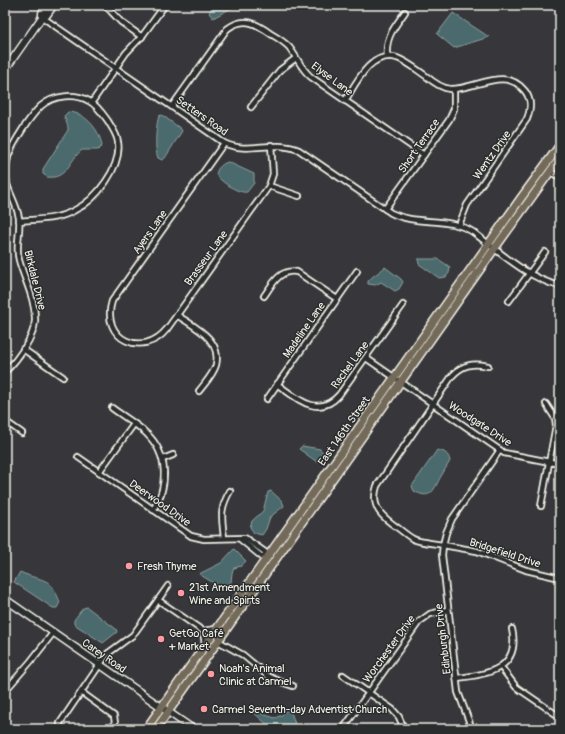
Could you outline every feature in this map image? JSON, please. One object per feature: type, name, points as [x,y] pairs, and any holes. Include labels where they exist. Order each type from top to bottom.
[{"type":"main road","name":"East 146th Street","points":[[156,729],[165,710],[217,628],[398,380],[492,246],[560,145]]},
{"type":"main road","name":"East 146th Street","points":[[492,246],[560,158]]},
{"type":"main road","name":"East 146th Street","points":[[146,729],[165,710],[218,641],[269,558]]},
{"type":"street","points":[[5,70],[42,17],[42,13],[47,5]]},
{"type":"street","points":[[42,17],[46,16],[54,5]]},
{"type":"street","points":[[105,5],[116,18],[142,37]]},
{"type":"street","points":[[19,221],[50,219],[63,216],[84,206],[95,195],[114,168],[119,150],[115,132],[92,102],[128,50],[142,37],[165,5]]},
{"type":"street","points":[[387,57],[386,45],[388,38],[405,12]]},
{"type":"street","name":"Setters Road","points":[[42,17],[224,143],[239,148],[282,145],[299,150],[397,216],[447,222],[459,225],[473,232],[543,281],[560,286]]},
{"type":"street","name":"Elyse Lane","points":[[172,106],[223,33],[230,26],[250,22],[259,25],[283,42],[308,75],[424,155]]},
{"type":"street","points":[[344,101],[370,65],[377,60],[387,57],[398,59],[442,87],[454,89]]},
{"type":"street","points":[[251,107],[280,70],[296,58]]},
{"type":"street","name":"Wentz Drive","points":[[454,89],[493,80],[505,79],[517,83],[526,93],[529,97],[530,108],[527,119],[467,205],[459,225]]},
{"type":"street","name":"Short Terrace","points":[[385,209],[449,120],[454,110],[454,89]]},
{"type":"street","name":"Birkdale Drive","points":[[5,372],[23,349],[32,332],[35,321],[35,310],[18,256],[19,221],[16,205],[7,183],[6,176],[9,155],[34,114],[43,105],[60,97],[73,96],[92,102]]},
{"type":"street","name":"Ayers Lane","points":[[118,335],[112,327],[110,318],[112,301],[224,143]]},
{"type":"street","name":"Brasseur Lane","points":[[118,335],[126,341],[136,344],[144,344],[152,342],[162,335],[269,186],[273,174],[271,145]]},
{"type":"street","points":[[550,171],[560,178]]},
{"type":"street","points":[[269,186],[299,196]]},
{"type":"street","points":[[510,301],[545,252]]},
{"type":"street","points":[[264,296],[279,276],[293,271],[298,272],[337,299]]},
{"type":"street","name":"Madeline Lane","points":[[267,399],[357,271]]},
{"type":"street","name":"Rachel Lane","points":[[277,384],[305,404],[314,406],[325,405],[336,400],[403,305]]},
{"type":"street","points":[[177,315],[206,336],[212,342],[215,349],[217,356],[216,365],[210,377],[199,391]]},
{"type":"street","points":[[23,349],[63,377]]},
{"type":"street","name":"Woodgate Drive","points":[[366,358],[500,450],[510,455],[560,464]]},
{"type":"street","name":"Bridgefield Drive","points":[[488,366],[472,364],[460,368],[452,376],[377,486],[375,500],[377,509],[384,518],[412,538],[419,541],[477,551],[526,570],[560,578]]},
{"type":"street","points":[[541,506],[556,425],[555,418],[546,404]]},
{"type":"street","points":[[112,408],[147,434],[154,441],[163,459],[165,474],[163,489],[160,499],[153,510]]},
{"type":"street","points":[[5,421],[22,433]]},
{"type":"street","points":[[100,472],[134,424]]},
{"type":"street","name":"Edinburgh Drive","points":[[472,729],[458,692],[442,556],[443,545],[452,519],[500,450]]},
{"type":"street","points":[[163,459],[173,455]]},
{"type":"street","name":"Deerwood Drive","points":[[78,457],[194,537],[204,539],[240,539],[262,557],[269,558]]},
{"type":"street","points":[[224,538],[222,508],[224,500],[230,491]]},
{"type":"street","points":[[60,729],[60,723],[110,651],[133,635],[168,586]]},
{"type":"street","name":"Carey Road","points":[[5,599],[193,729]]},
{"type":"street","points":[[158,600],[203,631],[206,645]]},
{"type":"street","name":"Worchester Drive","points":[[343,729],[422,619],[430,614],[448,610]]},
{"type":"street","points":[[203,631],[217,628]]},
{"type":"street","points":[[457,678],[485,673],[501,667],[508,660],[512,650],[514,638],[512,629]]},
{"type":"street","points":[[5,691],[53,633]]},
{"type":"street","points":[[218,641],[243,655],[268,676],[293,686]]},
{"type":"street","points":[[501,667],[516,687],[560,717]]},
{"type":"street","points":[[343,675],[396,714],[402,722],[404,729]]},
{"type":"street","points":[[82,692],[114,716],[115,723],[112,729]]},
{"type":"water","points":[[213,5],[237,5],[213,18],[209,13]]},
{"type":"water","points":[[453,13],[489,37],[454,48],[437,34]]},
{"type":"water","points":[[68,112],[80,115],[91,123],[101,140],[102,146],[98,150],[82,150],[64,172],[54,177],[47,177],[43,174],[43,169],[68,130],[64,116]]},
{"type":"water","points":[[162,115],[182,131],[165,158],[162,160],[158,158],[157,154],[156,131],[159,116]]},
{"type":"water","points":[[228,162],[254,174],[254,183],[247,192],[239,191],[230,186],[221,180],[216,174],[220,166]]},
{"type":"water","points":[[418,259],[438,259],[450,267],[449,273],[446,277],[439,278],[419,264]]},
{"type":"water","points":[[385,267],[403,282],[399,289],[395,291],[381,282],[375,285],[368,284],[370,279]]},
{"type":"water","points":[[302,446],[320,449],[324,454],[324,458],[317,462],[299,449]]},
{"type":"water","points":[[437,450],[444,452],[450,461],[433,491],[427,495],[419,494],[414,491],[412,486]]},
{"type":"water","points":[[271,491],[282,501],[284,506],[270,517],[266,529],[262,535],[254,533],[250,527],[252,521],[263,511],[268,492]]},
{"type":"water","points":[[234,549],[246,561],[241,566],[234,568],[231,582],[225,590],[199,574],[221,563]]},
{"type":"water","points":[[20,572],[49,583],[60,602],[57,608],[53,608],[14,582]]},
{"type":"water","points":[[87,607],[116,629],[117,632],[103,643],[74,624],[74,620],[83,608]]},
{"type":"water","points":[[286,710],[291,712],[295,724],[292,729],[272,729],[253,712],[275,718],[282,715]]},
{"type":"place","name":"Fresh Thyme","points":[[129,566]]},
{"type":"place","name":"21st Amendment Wine and Spirts","points":[[181,593]]},
{"type":"place","name":"GetGo Café + Market","points":[[161,639]]},
{"type":"place","name":"Noah's Animal Clinic at Carmel","points":[[211,674]]},
{"type":"place","name":"Carmel Seventh-day Adventist Church","points":[[204,709]]}]
